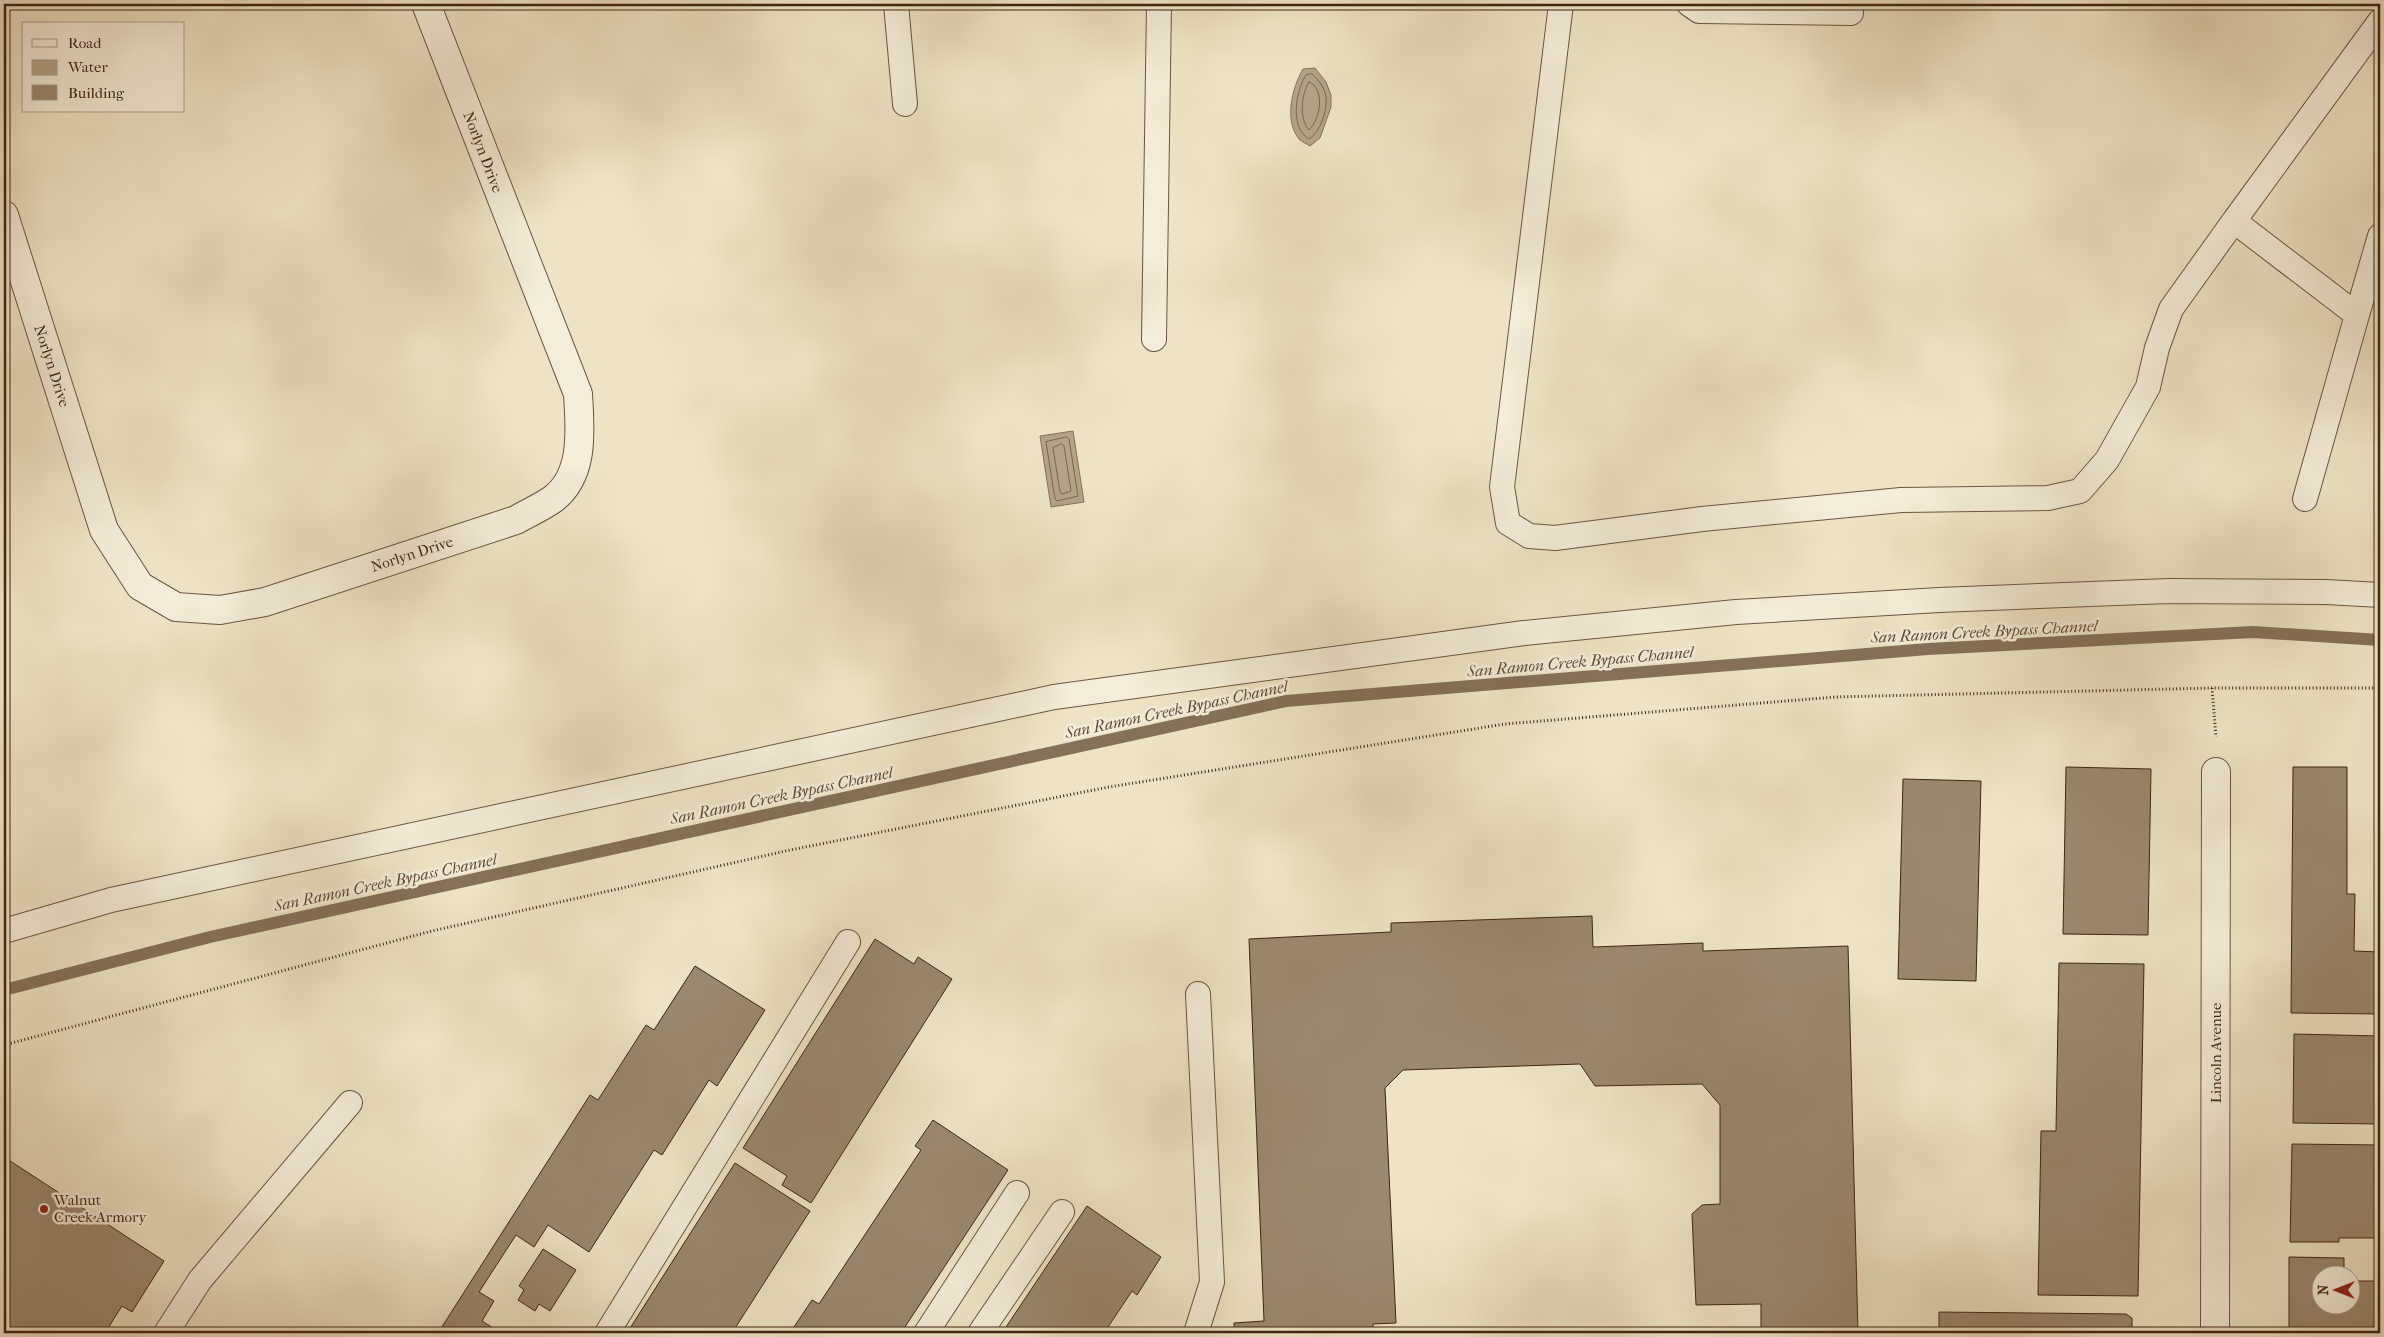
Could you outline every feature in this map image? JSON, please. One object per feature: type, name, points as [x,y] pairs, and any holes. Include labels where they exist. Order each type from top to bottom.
[{"type":"street","name":"Norlyn Drive","points":[[4,215],[104,530],[140,586],[176,608],[220,610],[265,602],[516,520],[554,499],[574,474],[580,431],[578,394],[426,4]]},
{"type":"street","name":"Lincoln Avenue","points":[[2215,1333],[2216,772]]},
{"type":"lane","points":[[896,4],[905,104]]},
{"type":"lane","points":[[1154,339],[1159,4]]},
{"type":"lane","points":[[1561,4],[1502,487],[1508,523],[1529,536],[1555,538],[1702,519],[1901,500],[2048,498],[2080,491],[2107,460],[2148,387],[2157,348],[2171,309],[2380,21]]},
{"type":"lane","points":[[1689,4],[1699,11],[1851,13]]},
{"type":"lane","points":[[2234,221],[2357,315]]},
{"type":"lane","points":[[2305,499],[2380,236]]},
{"type":"lane","points":[[4,931],[111,900],[421,835],[719,768],[1054,698],[1524,633],[1736,612],[1940,600],[2169,591],[2326,592],[2380,595]]},
{"type":"lane","points":[[607,1333],[848,942]]},
{"type":"lane","points":[[1196,1333],[1212,1282],[1198,994]]},
{"type":"lane","points":[[166,1333],[200,1280],[350,1103]]},
{"type":"lane","points":[[926,1333],[1017,1193]]},
{"type":"lane","points":[[980,1333],[1062,1212]]},
{"type":"path","points":[[2212,688],[2216,717],[2216,772]]},
{"type":"path","points":[[4,1045],[432,931],[790,850],[1118,785],[1505,724],[1835,698],[2212,688],[2380,688]]},
{"type":"water","points":[[1315,68],[1326,82],[1331,95],[1331,107],[1320,138],[1310,146],[1299,139],[1294,131],[1291,104],[1303,69]]},
{"type":"water","points":[[1073,431],[1084,502],[1051,507],[1040,436]]},
{"type":"building","points":[[2066,767],[2151,769],[2148,935],[2063,934]]},
{"type":"building","points":[[2293,767],[2347,767],[2347,894],[2355,894],[2354,951],[2380,952],[2380,1014],[2291,1013]]},
{"type":"building","points":[[1903,779],[1981,781],[1976,981],[1898,979]]},
{"type":"building","points":[[1592,916],[1593,947],[1703,943],[1703,951],[1848,946],[1858,1333],[1761,1333],[1761,1304],[1696,1305],[1692,1214],[1702,1205],[1720,1204],[1720,1105],[1702,1084],[1595,1086],[1580,1064],[1403,1070],[1385,1088],[1396,1323],[1373,1324],[1373,1333],[1234,1333],[1234,1323],[1264,1321],[1249,939],[1391,932],[1391,923]]},
{"type":"building","points":[[875,939],[914,964],[918,957],[952,979],[811,1203],[782,1185],[787,1176],[743,1148]]},
{"type":"building","points":[[2059,963],[2144,964],[2138,1296],[2038,1295],[2041,1131],[2056,1131]]},
{"type":"building","points":[[695,966],[765,1010],[717,1086],[709,1080],[662,1155],[654,1150],[589,1252],[548,1225],[534,1247],[516,1235],[479,1292],[494,1301],[482,1321],[501,1333],[438,1333],[590,1095],[598,1100],[646,1025],[654,1030]]},
{"type":"building","points":[[2294,1034],[2380,1036],[2380,1124],[2293,1123]]},
{"type":"building","points":[[933,1120],[1008,1170],[901,1333],[790,1333],[812,1300],[819,1304],[921,1150],[915,1146]]},
{"type":"building","points":[[2292,1144],[2380,1145],[2380,1238],[2339,1238],[2339,1242],[2290,1242]]},
{"type":"building","name":"Walnut Creek Armory","points":[[4,1157],[164,1261],[132,1312],[122,1306],[105,1333],[4,1333]]},
{"type":"building","points":[[735,1163],[810,1211],[732,1333],[627,1333]]},
{"type":"building","points":[[1087,1206],[1161,1257],[1137,1295],[1132,1291],[1104,1333],[1002,1333]]},
{"type":"building","points":[[543,1249],[576,1270],[550,1311],[539,1304],[535,1311],[518,1300],[524,1290],[519,1286]]},
{"type":"building","points":[[2289,1257],[2344,1258],[2344,1264],[2312,1264],[2312,1314],[2362,1314],[2362,1281],[2380,1281],[2380,1333],[2289,1333]]},
{"type":"building","points":[[1939,1312],[2126,1314],[2132,1318],[2132,1333],[1939,1333]]},
{"type":"waterway","name":"San Ramon Creek Bypass Channel","points":[[4,990],[210,937],[1286,701],[1928,649],[2253,632],[2380,640]]},
{"type":"place","name":"Walnut Creek Armory","points":[[44,1209]]}]
